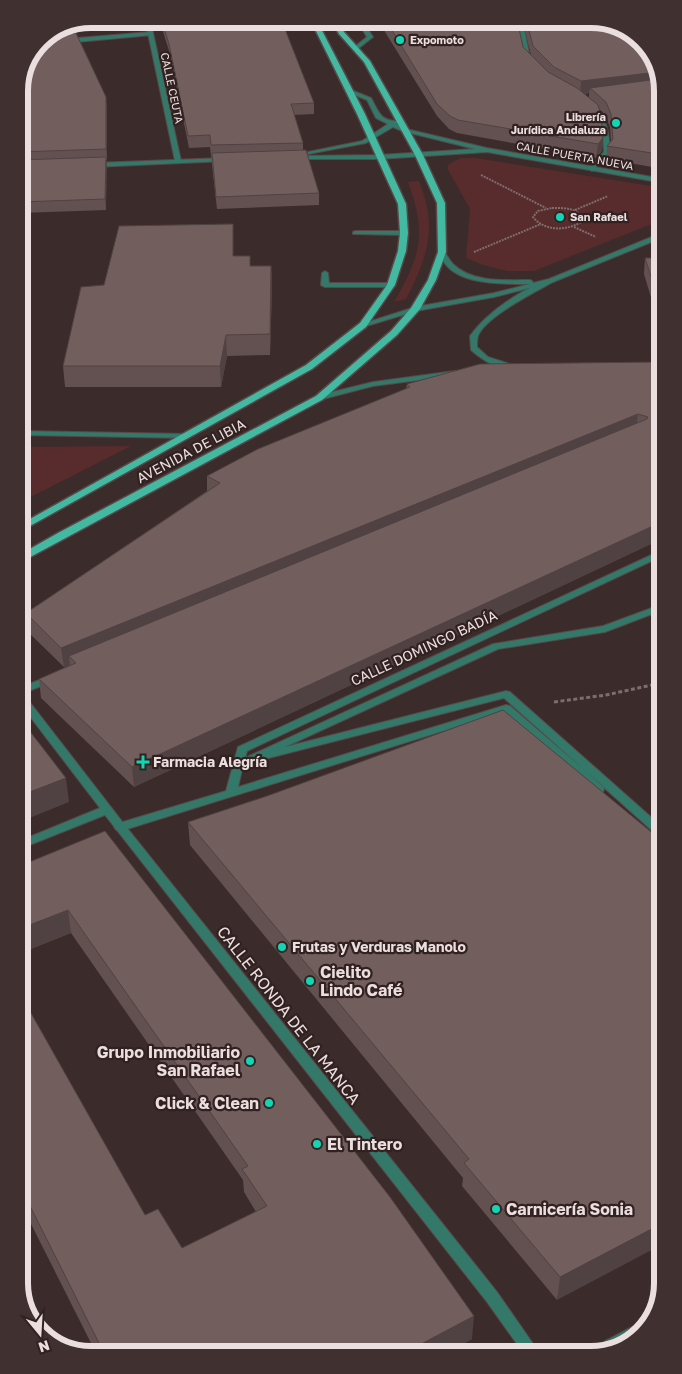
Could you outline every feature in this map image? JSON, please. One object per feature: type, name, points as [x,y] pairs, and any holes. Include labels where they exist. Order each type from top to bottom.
[{"type":"main road","name":"AVENIDA DE LIBIA","points":[[28,524],[309,367],[363,325],[391,285],[402,251],[404,233],[402,204],[349,90],[317,27]]},
{"type":"main road","points":[[338,27],[367,61],[395,123],[404,130],[419,155],[441,203],[442,252]]},
{"type":"main road","name":"AVENIDA DE LIBIA","points":[[28,556],[62,535],[319,398],[394,333],[415,309],[432,280],[442,252]]},
{"type":"street","name":"CALLE CEUTA","points":[[149,27],[178,161]]},
{"type":"street","points":[[355,49],[370,37],[364,28]]},
{"type":"street","points":[[521,28],[527,59],[533,64]]},
{"type":"street","points":[[57,41],[150,34]]},
{"type":"street","points":[[349,90],[369,99],[378,117],[395,123]]},
{"type":"street","points":[[586,104],[601,116],[605,128],[607,152],[592,169]]},
{"type":"street","points":[[371,138],[395,123]]},
{"type":"street","name":"CALLE PUERTA NUEVA","points":[[404,130],[487,150],[654,179]]},
{"type":"street","name":"CALLE PUERTA NUEVA","points":[[371,138],[364,142],[287,158],[379,157],[487,150]]},
{"type":"street","points":[[89,165],[227,160]]},
{"type":"street","points":[[355,232],[404,233]]},
{"type":"street","points":[[496,371],[524,370],[503,366],[486,359],[479,354],[474,346],[472,339],[475,331],[491,316],[552,282],[654,238]]},
{"type":"street","points":[[442,252],[451,266],[474,278],[507,282],[552,282]]},
{"type":"street","points":[[325,273],[325,285],[391,285]]},
{"type":"street","points":[[363,325],[415,309],[494,295],[552,282]]},
{"type":"street","points":[[319,398],[404,378],[460,373]]},
{"type":"street","points":[[28,433],[187,436]]},
{"type":"street","name":"CALLE DOMINGO BADÍA","points":[[231,793],[242,749],[654,557]]},
{"type":"street","points":[[654,610],[605,629],[496,646],[249,760],[506,694],[654,826]]},
{"type":"street","points":[[27,689],[58,676]]},
{"type":"street","name":"CALLE RONDA DE LA MANCA","points":[[27,705],[106,810],[492,1297],[527,1346]]},
{"type":"street","points":[[120,827],[506,708],[610,798]]},
{"type":"street","points":[[27,842],[106,810]]},
{"type":"path","points":[[479,174],[546,208]]},
{"type":"path","points":[[546,208],[560,208],[581,214],[583,221],[573,226],[560,228],[541,224],[534,220],[533,217],[538,211],[546,208]]},
{"type":"path","points":[[466,255],[541,224]]},
{"type":"path","points":[[573,226],[597,238]]},
{"type":"path","points":[[520,707],[606,695],[654,685]]},
{"type":"shaded area","points":[[461,158],[475,158],[654,186],[654,223],[534,271],[507,271],[483,265],[466,258],[470,209],[447,168],[449,164]]},
{"type":"shaded area","points":[[419,181],[428,213],[428,242],[420,269],[406,299],[394,302],[410,271],[418,244],[418,216],[408,182]]},
{"type":"shaded area","points":[[131,446],[28,499],[28,447]]},
{"type":"building","points":[[164,27],[284,27],[314,103],[291,104],[303,143],[211,145],[210,135],[188,136],[169,44]]},
{"type":"building","points":[[390,28],[519,28],[523,47],[548,72],[577,88],[598,105],[603,138],[598,144],[458,120],[450,116],[437,104]]},
{"type":"building","points":[[528,28],[596,28],[608,30],[630,40],[642,52],[652,73],[581,81],[554,67],[533,46]]},
{"type":"building","points":[[76,33],[106,97],[106,149],[28,152],[28,86],[32,66],[46,46],[62,34]]},
{"type":"building","points":[[653,80],[654,153],[607,146],[613,139],[611,114],[606,102],[590,88]]},
{"type":"building","points":[[306,150],[319,193],[216,197],[212,153]]},
{"type":"building","points":[[106,157],[105,199],[28,202],[28,160]]},
{"type":"building","points":[[233,224],[233,256],[250,256],[250,266],[271,266],[270,334],[226,335],[220,366],[63,366],[81,287],[104,285],[119,226]]},
{"type":"building","points":[[645,258],[654,258],[654,286]]},
{"type":"building","points":[[654,362],[654,525],[132,767],[39,679],[76,663],[69,656],[648,417],[638,414],[61,648],[28,615],[28,612],[220,483],[207,476],[258,449],[410,387],[407,384],[480,364]]},
{"type":"building","points":[[503,710],[654,834],[654,1228],[560,1277],[464,1163],[469,1159],[188,822],[267,796]]},
{"type":"building","points":[[27,728],[66,778],[27,793]]},
{"type":"building","points":[[105,831],[390,1197],[474,1316],[417,1346],[100,1346],[27,1200],[27,1006],[145,1215],[158,1209],[182,1248],[267,1206],[242,1169],[248,1166],[68,910],[27,926],[27,863]]},
{"type":"place","name":"Expomoto","points":[[400,40]]},
{"type":"place","name":"Librería Jurídica Andaluza","points":[[616,123]]},
{"type":"place","name":"San Rafael","points":[[560,217]]},
{"type":"place","name":"Farmacia Alegría","points":[[143,762]]},
{"type":"place","name":"Frutas y Verduras Manolo","points":[[282,947]]},
{"type":"place","name":"Cielito Lindo Café","points":[[310,981]]},
{"type":"place","name":"Grupo Inmobiliario San Rafael","points":[[250,1061]]},
{"type":"place","name":"Click & Clean","points":[[269,1103]]},
{"type":"place","name":"El Tintero","points":[[317,1144]]},
{"type":"place","name":"Carnicería Sonia","points":[[496,1209]]}]
